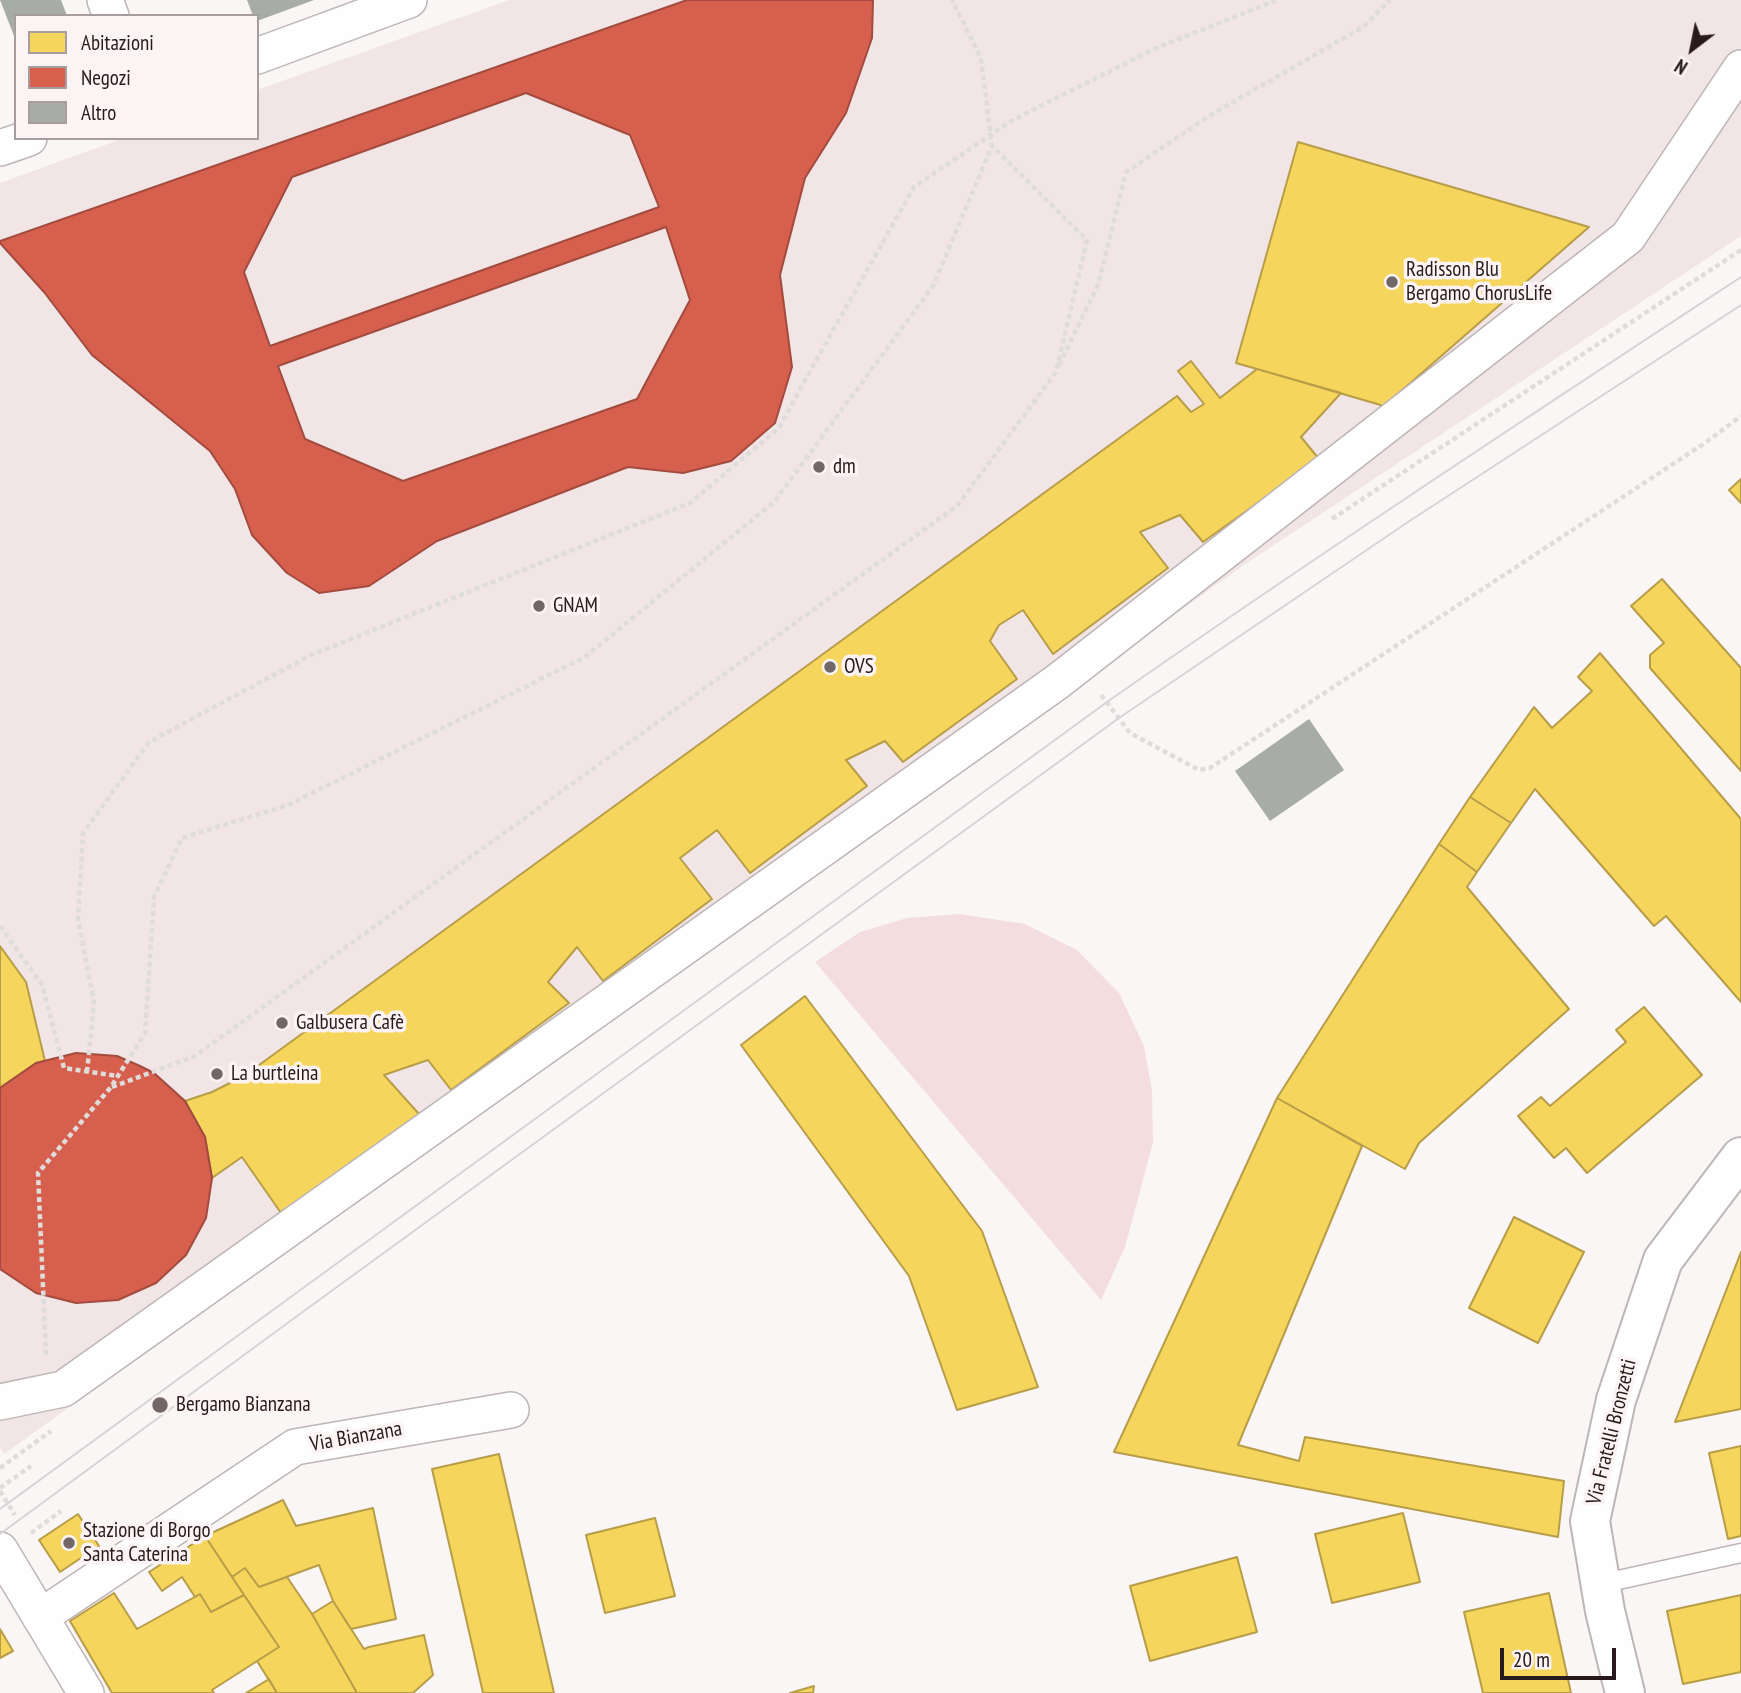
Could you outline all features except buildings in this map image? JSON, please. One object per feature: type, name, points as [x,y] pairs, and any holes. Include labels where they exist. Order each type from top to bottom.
[{"type":"street","points":[[259,55],[409,0]]},
{"type":"street","points":[[0,1402],[63,1389],[1057,682],[1628,237],[1741,68]]},
{"type":"street","points":[[0,148],[23,140]]},
{"type":"street","name":"Via Fratelli Bronzetti","points":[[1625,1693],[1600,1584],[1590,1521],[1616,1400],[1663,1260],[1741,1157]]},
{"type":"street","name":"Via Bianzana","points":[[40,1617],[295,1447],[511,1410]]},
{"type":"street","points":[[0,1550],[86,1693]]},
{"type":"lane","points":[[1600,1584],[1741,1553]]},
{"type":"path","points":[[48,1392],[38,1173],[111,1087],[145,1033],[154,897],[182,838],[289,805],[585,657],[774,502],[933,286],[992,146],[981,58],[952,0]]},
{"type":"path","points":[[87,1072],[94,1002],[78,919],[83,832],[149,742],[311,655],[690,503],[779,428],[914,187],[1011,121],[1156,48],[1277,0]]},
{"type":"path","points":[[111,1087],[195,1056],[957,506],[1056,372],[1098,285],[1126,172],[1209,116],[1363,27],[1390,0]]},
{"type":"path","points":[[992,146],[1087,240],[1056,372]]},
{"type":"path","points":[[1099,692],[1130,733],[1199,769],[1210,768],[1705,443],[1741,416]]},
{"type":"path","points":[[0,926],[42,985],[64,1068],[118,1076]]},
{"type":"path","points":[[0,1488],[31,1466]]},
{"type":"path","points":[[38,1528],[61,1511]]},
{"type":"shaded area","points":[[509,0],[1741,0],[1741,236],[1244,565],[4,1454],[0,1447],[0,183],[118,140],[259,140],[259,89]]},
{"type":"shaded area","points":[[960,914],[1025,924],[1077,950],[1119,993],[1144,1046],[1152,1091],[1153,1142],[1125,1247],[1101,1300],[815,962],[860,932],[907,918]]},
{"type":"tram line","points":[[0,1509],[1107,702],[1343,540],[1741,277]]},
{"type":"tram line","points":[[0,1534],[1119,718],[1408,522],[1741,305]]},
{"type":"place","name":"Radisson Blu Bergamo ChorusLife","points":[[1392,282]]},
{"type":"place","name":"dm","points":[[819,467]]},
{"type":"place","name":"GNAM","points":[[539,606]]},
{"type":"place","name":"OVS","points":[[830,667]]},
{"type":"place","name":"Galbusera Cafè","points":[[282,1023]]},
{"type":"place","name":"La burtleina","points":[[217,1074]]},
{"type":"place","name":"Bergamo Bianzana","points":[[160,1405]]},
{"type":"place","name":"Stazione di Borgo Santa Caterina","points":[[69,1543]]}]
